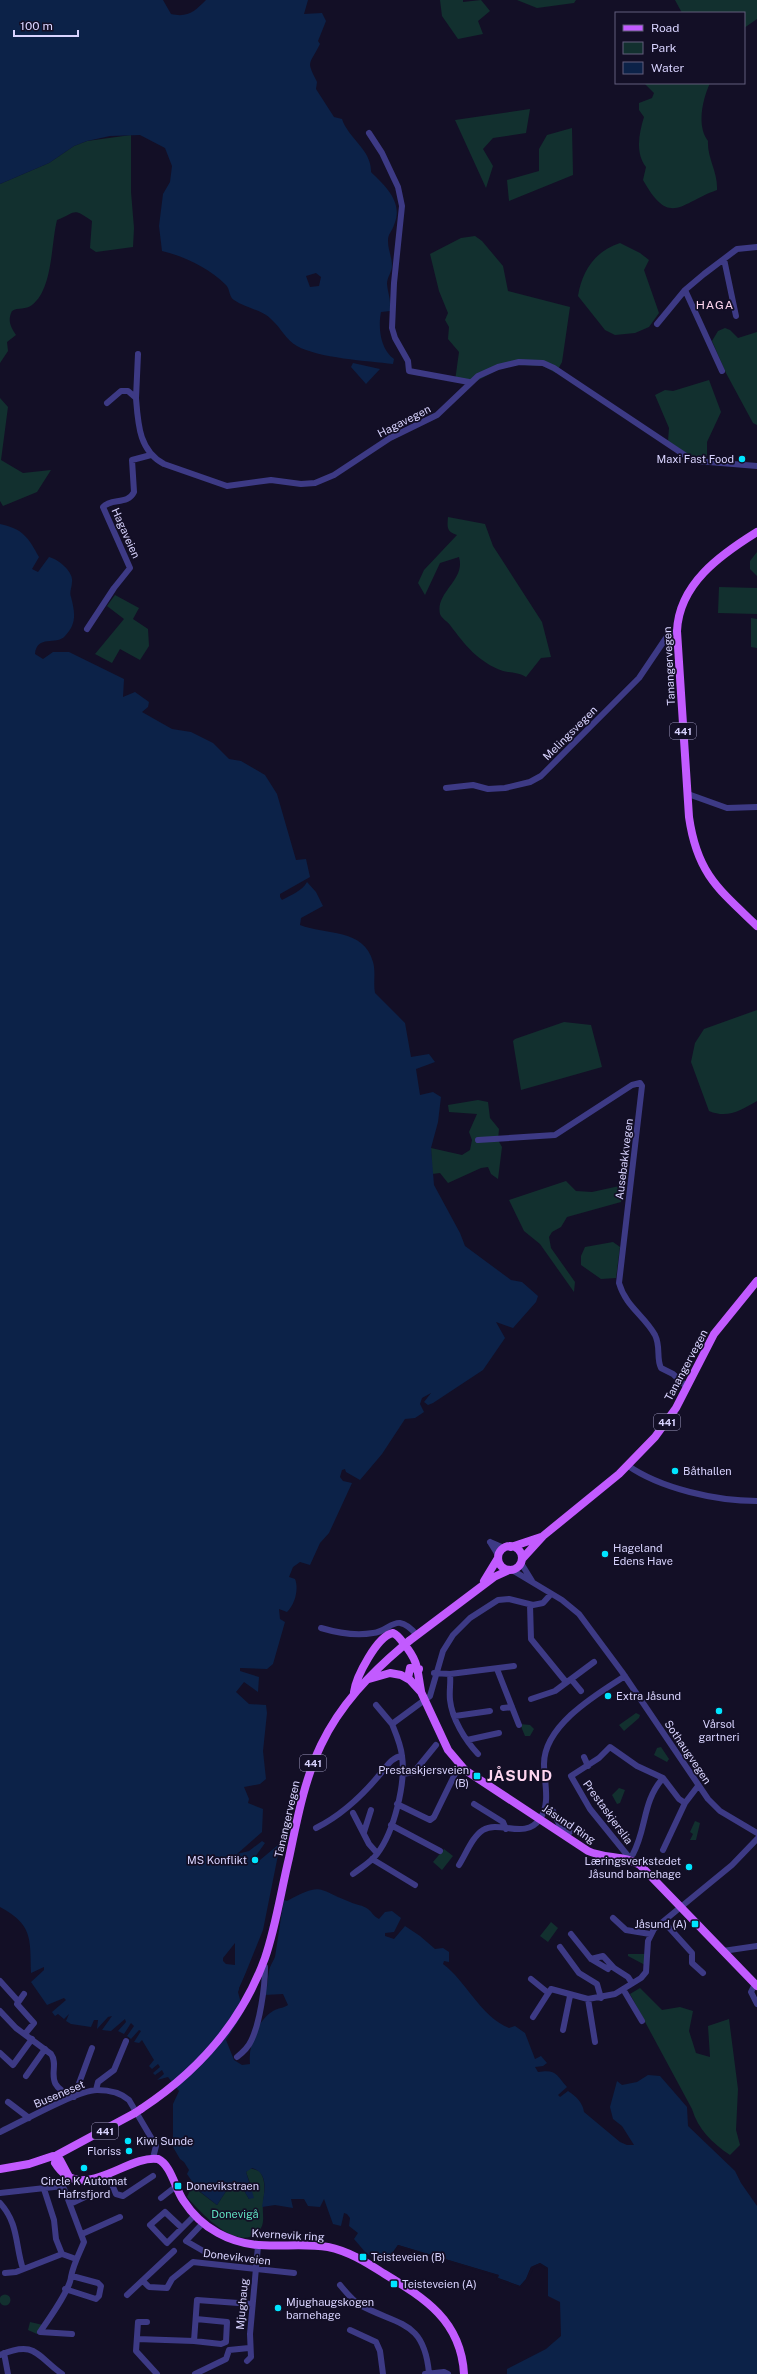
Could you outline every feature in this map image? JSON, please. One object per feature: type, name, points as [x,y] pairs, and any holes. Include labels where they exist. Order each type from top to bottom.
[{"type":"main road","name":"Tanangervegen","points":[[744,540],[757,527]]},
{"type":"main road","name":"Tanangervegen","points":[[757,532],[744,540],[706,570],[692,585],[680,609],[677,631],[688,794],[693,840],[705,871],[718,889],[757,926]]},
{"type":"main road","name":"Tanangervegen","points":[[521,1561],[543,1536],[593,1497],[627,1466],[662,1429],[687,1386],[714,1334],[757,1281]]},
{"type":"main road","name":"Tanangervegen","points":[[508,1547],[543,1536]]},
{"type":"main road","name":"441","points":[[498,1556],[508,1547]]},
{"type":"main road","points":[[508,1547],[518,1550],[521,1561]]},
{"type":"main road","name":"Tanangervegen","points":[[474,1592],[488,1575],[498,1556]]},
{"type":"main road","points":[[498,1556],[502,1568],[511,1570]]},
{"type":"main road","name":"441","points":[[511,1570],[521,1561]]},
{"type":"main road","name":"Tanangervegen","points":[[56,2159],[74,2147],[138,2111],[163,2093],[190,2071],[217,2043],[249,1993],[271,1936],[300,1805],[312,1766],[331,1726],[364,1682],[406,1644],[500,1573],[511,1570]]},
{"type":"main road","name":"Jåsund Ring","points":[[353,1695],[364,1663],[388,1634],[393,1633],[399,1637],[412,1653],[419,1670],[423,1696],[443,1742],[462,1767],[478,1779],[591,1852],[603,1857],[630,1857],[642,1866],[756,1985]]},
{"type":"main road","points":[[364,1682],[386,1673],[397,1674],[408,1678],[410,1668],[419,1670]]},
{"type":"main road","name":"Jåsund Ring","points":[[408,1678],[423,1696]]},
{"type":"main road","points":[[56,2159],[61,2171],[69,2175],[89,2179],[153,2158]]},
{"type":"main road","name":"Kvernevik ring","points":[[153,2158],[163,2161],[176,2188],[194,2215],[203,2223],[226,2237],[258,2246],[315,2246],[335,2249],[358,2258],[413,2291],[434,2307],[450,2328],[461,2353],[464,2374]]},
{"type":"main road","name":"441","points":[[0,2169],[56,2159]]},
{"type":"street","points":[[369,133],[382,153],[394,180],[402,206],[394,284],[392,328],[394,338],[408,361],[409,371],[469,382]]},
{"type":"street","points":[[657,324],[685,290],[724,259],[740,247],[757,247]]},
{"type":"street","points":[[724,259],[736,316]]},
{"type":"street","points":[[685,290],[722,371]]},
{"type":"street","points":[[138,354],[136,398],[139,428],[151,455]]},
{"type":"street","name":"Hagavegen","points":[[151,455],[164,464],[220,485],[272,480],[301,484],[315,483],[334,475],[390,438],[437,416],[452,403],[469,382],[478,376],[508,363],[543,363],[689,458],[697,461],[757,466]]},
{"type":"street","points":[[107,403],[121,391],[128,391],[136,398]]},
{"type":"street","name":"Hagaveien","points":[[87,629],[114,588],[130,568],[103,507],[108,503],[127,500],[132,496],[134,492],[132,460],[151,455]]},
{"type":"street","name":"Melingsvegen","points":[[446,788],[473,785],[488,789],[505,788],[530,782],[541,776],[640,678],[668,635],[677,631]]},
{"type":"street","points":[[688,794],[727,808],[757,807]]},
{"type":"street","name":"Ausebakkvegen","points":[[478,1140],[555,1135],[632,1085],[640,1083],[642,1086],[619,1282],[626,1301],[652,1330],[657,1340],[661,1368],[674,1374],[687,1386]]},
{"type":"street","points":[[627,1466],[657,1480],[712,1498],[757,1501]]},
{"type":"street","name":"Tanangervegen","points":[[498,1556],[490,1542],[508,1547]]},
{"type":"street","name":"Sothaugvegen","points":[[521,1561],[534,1584]]},
{"type":"street","name":"Sothaugvegen","points":[[511,1570],[551,1594],[579,1614],[624,1674],[698,1786],[720,1811],[756,1832],[747,1850]]},
{"type":"street","points":[[532,1605],[540,1600],[545,1591]]},
{"type":"street","points":[[392,1724],[423,1696],[431,1693],[434,1673],[448,1642],[470,1618],[493,1602],[503,1599],[532,1605],[543,1603],[551,1594]]},
{"type":"street","points":[[532,1605],[531,1639],[568,1680],[581,1692]]},
{"type":"street","points":[[321,1628],[342,1633],[369,1634],[377,1632],[386,1626],[397,1623],[407,1626],[417,1635]]},
{"type":"street","points":[[531,1699],[555,1691],[594,1662]]},
{"type":"street","points":[[434,1673],[450,1674],[514,1666]]},
{"type":"street","points":[[497,1669],[519,1725]]},
{"type":"street","points":[[450,1674],[450,1699],[455,1716],[467,1740],[478,1754]]},
{"type":"street","points":[[459,1865],[482,1830],[489,1828],[526,1829],[535,1824],[546,1807],[544,1765],[548,1744],[578,1707],[624,1674]]},
{"type":"street","points":[[354,1874],[372,1860],[378,1853],[391,1826],[403,1774],[402,1756],[392,1724],[376,1704]]},
{"type":"street","points":[[503,1708],[512,1707]]},
{"type":"street","points":[[455,1716],[490,1711]]},
{"type":"street","points":[[467,1740],[499,1732]]},
{"type":"street","points":[[403,1774],[413,1773],[426,1751],[436,1745]]},
{"type":"street","points":[[584,1757],[588,1766],[610,1747],[637,1766],[663,1778],[679,1799],[685,1803]]},
{"type":"street","points":[[316,1828],[356,1800],[394,1758],[402,1756]]},
{"type":"street","name":"Prestaskjerslia","points":[[588,1766],[571,1776],[590,1809],[630,1857]]},
{"type":"street","points":[[397,1804],[430,1820],[434,1817],[455,1774]]},
{"type":"street","points":[[630,1857],[638,1846],[647,1804],[663,1778]]},
{"type":"street","points":[[663,1850],[685,1803],[698,1786]]},
{"type":"street","points":[[445,1793],[453,1795]]},
{"type":"street","points":[[474,1804],[503,1822],[506,1829]]},
{"type":"street","points":[[546,1807],[553,1811],[559,1824],[570,1832]]},
{"type":"street","points":[[364,1832],[371,1810]]},
{"type":"street","points":[[353,1813],[369,1844],[378,1853]]},
{"type":"street","points":[[319,1818],[323,1824]]},
{"type":"street","points":[[391,1826],[440,1851]]},
{"type":"street","points":[[428,1844],[431,1838]]},
{"type":"street","name":"Sothaugvegen","points":[[650,1934],[732,1865],[757,1839]]},
{"type":"street","points":[[372,1860],[415,1885]]},
{"type":"street","points":[[533,2017],[547,1992],[554,1989],[570,1996],[588,1999],[601,1998],[623,1989],[644,1975],[647,1969],[650,1934],[626,1930],[613,1918]]},
{"type":"street","points":[[664,1922],[692,1953],[692,1962],[703,1973]]},
{"type":"street","points":[[571,1934],[591,1959],[608,1969],[610,1964]]},
{"type":"street","points":[[723,1951],[757,1946]]},
{"type":"street","points":[[560,1947],[579,1973],[597,1984],[601,1998]]},
{"type":"street","points":[[591,1959],[603,1956],[610,1964],[628,1977],[632,1983]]},
{"type":"street","points":[[236,2057],[248,2047],[254,2035],[264,1981],[265,1967]]},
{"type":"street","points":[[531,1979],[547,1992]]},
{"type":"street","points":[[0,1981],[18,2001],[18,2005],[34,2021],[25,2034]]},
{"type":"street","points":[[756,1985],[751,1992],[757,2004]]},
{"type":"street","points":[[623,1989],[642,2021]]},
{"type":"street","points":[[18,2001],[24,1994]]},
{"type":"street","points":[[563,2030],[570,1996]]},
{"type":"street","points":[[588,1999],[595,2042]]},
{"type":"street","points":[[0,2011],[53,2057],[52,2075],[55,2082],[64,2092],[74,2097],[92,2048]]},
{"type":"street","points":[[0,2054],[13,2065],[32,2040]]},
{"type":"street","name":"Buseneset","points":[[96,2090],[98,2082],[114,2070],[126,2041]]},
{"type":"street","points":[[26,2076],[45,2049]]},
{"type":"street","name":"Buseneset","points":[[0,2132],[74,2097],[96,2090],[120,2094],[129,2100],[156,2146],[153,2158]]},
{"type":"street","name":"Buseneset","points":[[8,2102],[29,2118]]},
{"type":"street","points":[[108,2174],[116,2194],[123,2196],[153,2176]]},
{"type":"street","points":[[69,2175],[63,2186],[84,2242],[70,2274],[72,2276],[40,2332],[72,2334]]},
{"type":"street","points":[[0,2193],[38,2187],[44,2189],[63,2186]]},
{"type":"street","points":[[161,2198],[176,2188]]},
{"type":"street","points":[[44,2189],[56,2226],[56,2239],[62,2254]]},
{"type":"street","points":[[70,2204],[85,2197]]},
{"type":"street","points":[[0,2203],[10,2216],[17,2235],[18,2255],[23,2269]]},
{"type":"street","points":[[182,2228],[165,2212],[150,2225],[167,2243],[182,2228],[194,2215]]},
{"type":"street","points":[[82,2234],[120,2218]]},
{"type":"street","points":[[203,2223],[186,2241],[205,2252]]},
{"type":"street","name":"Mjughaug","points":[[247,2361],[251,2357],[249,2348],[258,2246]]},
{"type":"street","points":[[127,2295],[174,2252]]},
{"type":"street","points":[[5,2273],[23,2269],[62,2254],[76,2259]]},
{"type":"street","name":"Donevikveien","points":[[143,2281],[149,2287],[167,2288],[172,2279],[194,2262],[221,2264],[228,2267],[294,2273]]},
{"type":"street","points":[[65,2289],[96,2299],[99,2296],[101,2286],[98,2283],[72,2276]]},
{"type":"street","points":[[340,2285],[356,2302],[402,2323],[415,2333],[425,2349],[429,2374]]},
{"type":"street","points":[[194,2341],[197,2300],[252,2304]]},
{"type":"street","points":[[137,2339],[194,2341],[221,2344],[226,2342],[227,2322],[196,2319]]},
{"type":"street","points":[[148,2322],[138,2322],[136,2351],[157,2374]]},
{"type":"street","points":[[350,2330],[376,2342],[380,2351],[383,2374]]},
{"type":"street","points":[[8,2374],[2,2354],[17,2348],[29,2348],[62,2374]]},
{"type":"street","points":[[195,2374],[226,2359],[229,2350],[249,2348]]},
{"type":"street","points":[[425,2374],[444,2372],[448,2374]]},
{"type":"green space","points":[[440,0],[463,0],[463,2],[481,0],[490,11],[478,21],[483,34],[458,39],[442,16]]},
{"type":"green space","points":[[517,0],[576,0],[574,3],[537,8]]},
{"type":"green space","points":[[675,0],[757,0],[757,19],[745,27],[745,12],[681,12]]},
{"type":"green space","points":[[645,84],[710,84],[703,104],[702,128],[708,141],[709,153],[716,177],[717,190],[676,208],[669,208],[661,204],[652,195],[643,180],[646,167],[640,156],[639,143],[644,117],[639,110],[639,103],[652,98],[654,93]]},
{"type":"green space","points":[[530,109],[526,133],[493,138],[483,149],[493,166],[486,188],[455,120]]},
{"type":"green space","points":[[572,128],[573,175],[509,201],[507,180],[539,171],[539,149],[547,135]]},
{"type":"green space","points":[[131,135],[131,192],[134,228],[133,247],[96,252],[90,248],[92,221],[77,212],[57,220],[48,277],[44,288],[39,298],[32,305],[12,311],[10,318],[11,327],[16,335],[7,342],[8,351],[0,363],[0,184],[49,163],[74,146],[87,141]]},
{"type":"green space","points":[[475,236],[482,241],[503,266],[508,291],[570,307],[562,362],[556,373],[543,366],[519,365],[503,367],[471,384],[455,381],[459,352],[448,339],[449,327],[445,320],[448,313],[439,291],[430,254],[461,238]]},
{"type":"green space","points":[[620,243],[640,253],[649,260],[644,270],[659,313],[649,327],[635,333],[615,335],[605,330],[578,296],[586,270],[591,263],[603,251]]},
{"type":"green space","points":[[725,328],[730,330],[738,338],[757,332],[757,425],[753,423],[726,373],[712,341],[718,331]]},
{"type":"green space","points":[[709,380],[721,412],[707,442],[707,460],[695,459],[668,441],[669,428],[655,395],[665,390],[673,391]]},
{"type":"green space","points":[[0,398],[8,407],[1,460],[23,473],[51,470],[37,492],[3,506],[0,501]]},
{"type":"green space","points":[[448,517],[485,524],[493,546],[542,622],[551,657],[541,658],[526,677],[518,673],[503,671],[479,658],[441,616],[440,606],[442,599],[458,573],[460,565],[459,557],[440,563],[425,595],[418,583],[424,570],[457,535],[448,529]]},
{"type":"green space","points":[[757,552],[757,576],[750,569],[750,561]]},
{"type":"green space","points":[[719,587],[757,588],[757,614],[718,613]]},
{"type":"green space","points":[[115,595],[139,608],[133,619],[148,629],[149,646],[140,660],[120,649],[112,663],[95,654],[124,619],[107,606]]},
{"type":"green space","points":[[751,618],[757,619],[757,648],[751,647]]},
{"type":"green space","points":[[757,1010],[757,1101],[740,1110],[728,1114],[709,1111],[691,1062],[695,1043],[704,1029]]},
{"type":"green space","points":[[564,1022],[591,1025],[602,1067],[521,1090],[513,1041]]},
{"type":"green space","points":[[478,1100],[488,1102],[490,1118],[499,1129],[498,1140],[502,1147],[498,1179],[491,1174],[488,1167],[481,1168],[448,1183],[440,1173],[432,1174],[431,1148],[462,1155],[470,1150],[472,1140],[469,1132],[477,1114],[449,1112],[448,1105]]},
{"type":"green space","points":[[566,1181],[576,1191],[592,1192],[624,1185],[621,1202],[567,1217],[561,1227],[552,1232],[549,1237],[551,1248],[575,1282],[574,1292],[540,1244],[524,1231],[509,1200]]},
{"type":"green space","points":[[613,1242],[620,1247],[616,1278],[601,1279],[581,1265],[581,1256],[585,1247]]},
{"type":"green space","points":[[636,1713],[640,1715],[639,1718],[624,1731],[619,1725]]},
{"type":"green space","points":[[520,1724],[530,1725],[534,1729],[530,1736],[525,1736]]},
{"type":"green space","points":[[661,1747],[669,1759],[667,1762],[654,1755],[657,1748]]},
{"type":"green space","points":[[619,1788],[625,1790],[620,1803],[617,1804],[612,1795]]},
{"type":"green space","points":[[695,1821],[700,1823],[696,1840],[690,1840],[693,1834],[690,1832]]},
{"type":"green space","points":[[444,1849],[453,1856],[442,1870],[433,1862]]},
{"type":"green space","points":[[551,1922],[558,1928],[548,1942],[540,1936]]},
{"type":"green space","points":[[628,1954],[645,1954],[645,1965],[628,1956]]},
{"type":"green space","points":[[640,1988],[662,2010],[680,2007],[693,2011],[689,2031],[696,2053],[710,2057],[708,2026],[729,2019],[738,2089],[736,2130],[740,2145],[730,2155],[717,2146],[706,2135],[698,2123],[692,2109],[630,1994]]},
{"type":"green space","name":"Donevigå","points":[[250,2168],[259,2171],[263,2178],[263,2222],[261,2228],[253,2236],[243,2238],[232,2235],[211,2221],[187,2197],[192,2186],[217,2205],[230,2185],[234,2183],[242,2187],[249,2199],[252,2189],[246,2172]]},
{"type":"green space","points":[[5,2294],[9,2296],[11,2300],[9,2304],[5,2306],[1,2304],[-1,2300],[1,2296]]},
{"type":"green space","points":[[30,2322],[43,2325],[37,2334],[28,2330]]},
{"type":"water","points":[[0,0],[163,0],[171,14],[182,15],[191,13],[206,0],[308,0],[304,14],[322,13],[326,21],[318,41],[320,44],[310,63],[311,70],[317,82],[316,89],[334,117],[342,119],[349,132],[364,151],[368,157],[371,172],[392,195],[397,209],[396,217],[388,241],[392,266],[387,284],[390,300],[390,311],[381,312],[380,324],[383,344],[389,355],[394,359],[393,364],[330,356],[306,350],[297,346],[290,341],[268,317],[259,311],[238,303],[232,299],[226,285],[212,273],[187,259],[162,251],[159,226],[163,194],[170,182],[172,166],[165,148],[140,135],[110,136],[87,141],[74,146],[49,163],[0,184]],"holes":[[[316,273],[321,277],[319,286],[310,287],[306,276]]]},
{"type":"water","points":[[353,363],[380,369],[366,384],[351,367]]},
{"type":"water","points":[[0,524],[20,531],[32,544],[39,557],[32,569],[38,572],[49,557],[57,560],[65,566],[71,574],[72,584],[70,593],[74,618],[72,627],[61,639],[39,644],[36,648],[35,654],[43,659],[53,652],[69,652],[124,679],[123,697],[135,692],[149,702],[148,707],[142,712],[172,729],[191,732],[213,743],[229,759],[241,761],[265,775],[277,794],[296,860],[306,859],[310,877],[280,894],[280,897],[282,900],[293,894],[302,888],[307,882],[316,892],[323,906],[301,918],[300,925],[342,934],[353,938],[361,943],[368,951],[374,966],[375,993],[405,1023],[411,1057],[429,1054],[435,1062],[416,1069],[420,1095],[433,1092],[441,1097],[438,1122],[431,1148],[434,1185],[460,1233],[465,1246],[511,1280],[522,1282],[538,1296],[536,1302],[513,1328],[496,1322],[505,1338],[483,1370],[433,1403],[428,1405],[424,1402],[431,1393],[422,1398],[420,1404],[424,1412],[415,1418],[405,1419],[382,1454],[360,1480],[346,1472],[345,1469],[342,1470],[340,1477],[343,1481],[352,1483],[329,1533],[320,1543],[310,1565],[300,1562],[293,1567],[289,1577],[295,1579],[297,1587],[296,1596],[287,1612],[279,1609],[280,1619],[285,1622],[273,1664],[267,1669],[240,1668],[240,1671],[259,1677],[258,1692],[244,1682],[236,1692],[249,1704],[266,1705],[267,1713],[263,1751],[266,1779],[260,1784],[244,1787],[249,1799],[248,1803],[263,1809],[262,1832],[237,1854],[249,1851],[262,1841],[265,1843],[255,1857],[260,1860],[278,1845],[283,1848],[265,1933],[239,1988],[242,2015],[226,2040],[234,2060],[242,2065],[250,2064],[250,2049],[258,2027],[267,2015],[288,2005],[283,1994],[264,1995],[284,1900],[287,1901],[307,1891],[319,1890],[362,1906],[370,1910],[375,1917],[379,1919],[385,1912],[392,1911],[401,1918],[394,1932],[385,1933],[385,1936],[394,1939],[405,1926],[435,1949],[443,1948],[449,1952],[449,1962],[444,1961],[443,1964],[452,1971],[482,2007],[499,2023],[509,2028],[515,2026],[525,2033],[535,2059],[541,2056],[547,2063],[543,2066],[535,2067],[538,2072],[552,2072],[558,2076],[567,2087],[558,2095],[560,2097],[568,2091],[571,2093],[581,2103],[584,2112],[620,2142],[627,2145],[634,2145],[622,2126],[613,2119],[610,2107],[617,2081],[622,2085],[637,2082],[648,2075],[660,2076],[687,2107],[688,2126],[735,2171],[741,2183],[757,2206],[757,2374],[507,2374],[507,2369],[546,2349],[561,2336],[560,2302],[548,2296],[548,2268],[540,2263],[531,2267],[526,2279],[520,2286],[498,2278],[498,2275],[398,2245],[388,2259],[383,2255],[378,2261],[366,2253],[354,2239],[358,2233],[349,2226],[350,2218],[347,2214],[344,2213],[341,2226],[333,2224],[324,2199],[320,2207],[308,2206],[304,2199],[291,2199],[293,2208],[275,2205],[262,2207],[264,2179],[258,2171],[252,2168],[246,2172],[254,2198],[249,2199],[242,2187],[234,2183],[230,2185],[217,2205],[198,2190],[187,2174],[189,2170],[173,2147],[173,2104],[179,2091],[168,2077],[157,2080],[164,2074],[162,2070],[155,2075],[153,2073],[160,2067],[158,2064],[152,2069],[149,2066],[154,2060],[142,2040],[139,2043],[134,2042],[141,2031],[139,2030],[131,2039],[127,2036],[134,2026],[131,2023],[124,2034],[118,2031],[126,2022],[125,2019],[111,2031],[102,2030],[112,2016],[108,2017],[97,2029],[98,2020],[94,2020],[91,2027],[71,2024],[66,2021],[69,2014],[64,2019],[58,2014],[55,2016],[52,2012],[66,2000],[64,1998],[47,2005],[31,1982],[44,1970],[44,1967],[31,1973],[28,1934],[19,1920],[0,1907]],"holes":[[[235,1943],[235,1965],[226,1964],[223,1961],[223,1958]]]},
{"type":"pier","points":[[278,1855],[284,1856],[279,1885],[262,1948],[241,1989],[241,1993],[244,1997],[242,2007],[238,1992],[263,1930]]},
{"type":"pier","points":[[284,1898],[275,1957],[269,1969],[267,1987],[263,1990]]},
{"type":"pier","points":[[398,2245],[499,2275],[498,2278],[520,2286],[526,2279],[531,2267],[540,2263],[548,2268],[548,2296],[546,2296],[546,2269],[540,2265],[533,2269],[528,2280],[520,2288],[497,2280],[496,2276],[398,2247],[390,2260],[388,2259]]},
{"type":"place","name":"Maxi Fast Food","points":[[742,459]]},
{"type":"place","name":"Båthallen","points":[[675,1471]]},
{"type":"place","name":"Hageland Edens Have","points":[[605,1554]]},
{"type":"place","name":"Extra Jåsund","points":[[608,1696]]},
{"type":"place","name":"Vårsol gartneri","points":[[719,1711]]},
{"type":"place","name":"Prestaskjersveien (B)","points":[[477,1776]]},
{"type":"place","name":"MS Konflikt","points":[[255,1860]]},
{"type":"place","name":"Læringsverkstedet Jåsund barnehage","points":[[689,1867]]},
{"type":"place","name":"Jåsund (A)","points":[[695,1924]]},
{"type":"place","name":"Kiwi Sunde","points":[[128,2141]]},
{"type":"place","name":"Floriss","points":[[129,2151]]},
{"type":"place","name":"Circle K Automat Hafrsfjord","points":[[84,2168]]},
{"type":"place","name":"Donevikstraen","points":[[178,2186]]},
{"type":"place","name":"Teisteveien (B)","points":[[363,2257]]},
{"type":"place","name":"Teisteveien (A)","points":[[394,2284]]},
{"type":"place","name":"Mjughaugskogen barnehage","points":[[278,2308]]},
{"type":"district","name":"HAGA","points":[[715,305]]},
{"type":"district","name":"JÅSUND","points":[[520,1775]]}]
